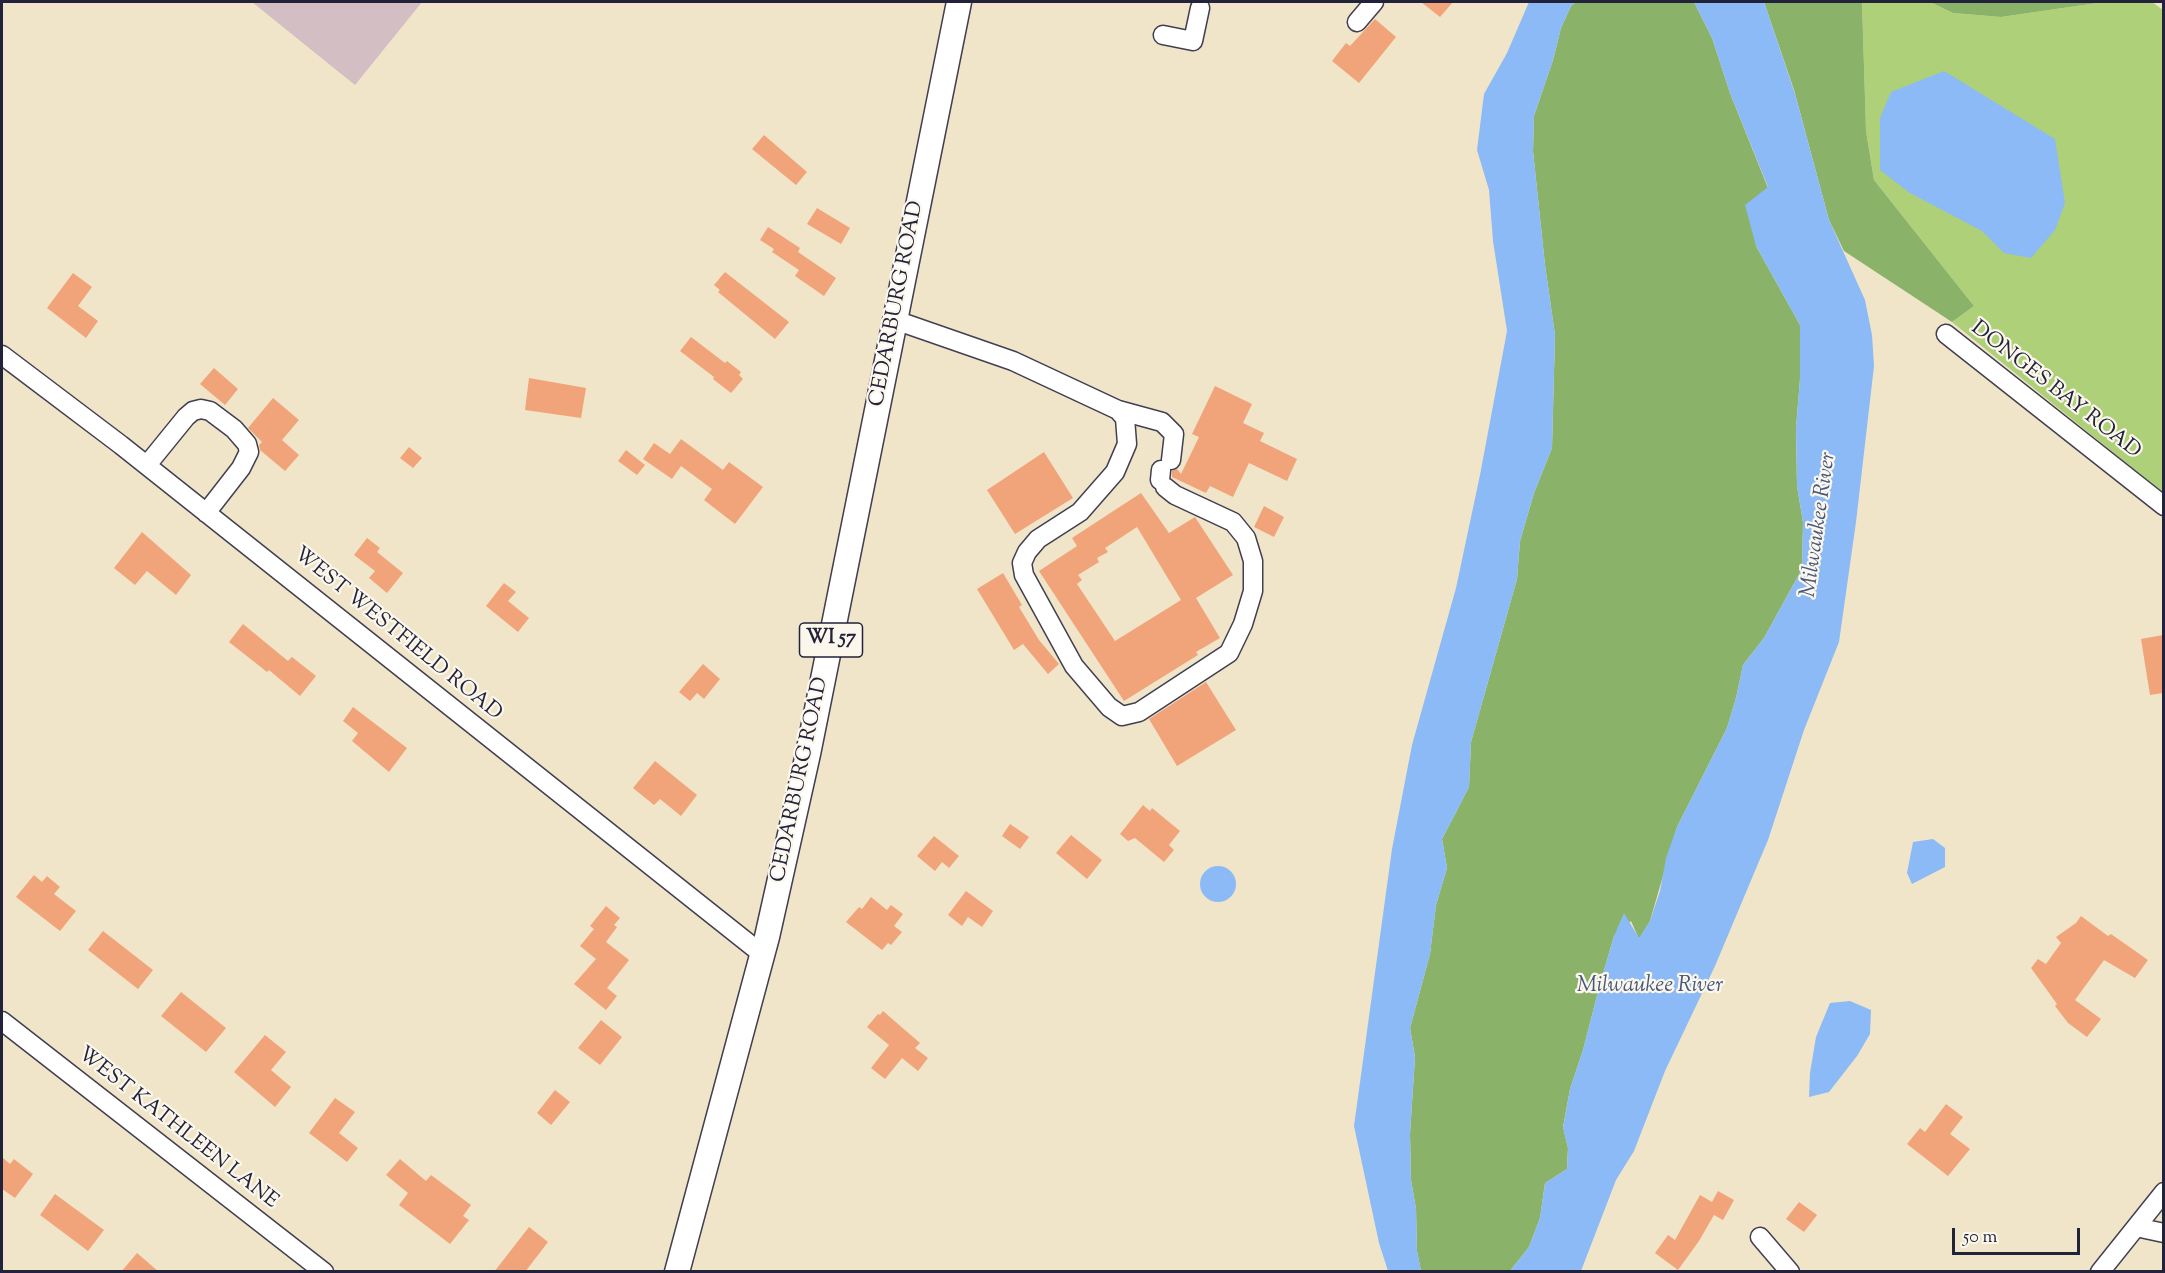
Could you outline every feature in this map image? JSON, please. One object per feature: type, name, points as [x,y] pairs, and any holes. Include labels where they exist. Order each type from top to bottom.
[{"type":"main road","name":"CEDARBURG ROAD","points":[[677,1272],[762,954],[808,754],[959,2]]},
{"type":"street","points":[[1357,22],[1374,2]]},
{"type":"street","points":[[1163,35],[1193,40],[1200,8]]},
{"type":"street","points":[[895,320],[1013,361],[1118,410],[1162,422],[1174,434],[1164,474],[1175,495],[1233,522],[1246,538],[1253,561],[1253,591],[1243,624],[1229,653],[1139,712],[1122,716],[1109,707],[1074,666],[1024,575],[1022,563],[1027,552],[1038,539],[1080,512],[1115,472],[1127,444],[1125,418],[1118,410]]},
{"type":"street","name":"DONGES BAY ROAD","points":[[1946,334],[2163,506]]},
{"type":"street","name":"WEST WESTFIELD ROAD","points":[[2,355],[147,465],[762,954]]},
{"type":"street","points":[[147,465],[193,411],[201,409],[210,411],[234,429],[248,444],[249,452],[241,468],[206,513]]},
{"type":"street","name":"WEST KATHLEEN LANE","points":[[2,1021],[324,1272]]},
{"type":"street","points":[[2100,1272],[2163,1192]]},
{"type":"street","points":[[2136,1227],[2163,1233]]},
{"type":"street","points":[[1760,1237],[1790,1272]]},
{"type":"shaded area","points":[[252,2],[422,2],[355,85]]},
{"type":"green space","points":[[1576,2],[1694,2],[1712,38],[1730,93],[1768,188],[1756,246],[1800,325],[1800,379],[1796,428],[1797,486],[1803,522],[1802,569],[1764,638],[1743,665],[1727,728],[1677,827],[1650,921],[1639,939],[1631,921],[1614,936],[1570,1089],[1563,1127],[1568,1148],[1567,1169],[1545,1183],[1540,1218],[1529,1247],[1510,1271],[1421,1271],[1417,1251],[1416,1209],[1411,1180],[1410,1134],[1415,1057],[1410,1028],[1430,954],[1436,905],[1447,868],[1442,839],[1469,787],[1471,742],[1517,579],[1520,541],[1534,493],[1552,448],[1555,335],[1533,151],[1534,116],[1561,28],[1571,6]]},
{"type":"green space","points":[[1764,2],[1862,2],[1866,131],[1874,180],[1974,306],[1952,322],[1844,251],[1829,220],[1794,90]]},
{"type":"green space","points":[[1862,2],[1930,2],[1953,13],[2001,17],[2104,2],[2152,2],[2163,10],[2163,493],[1952,322],[1974,306],[1874,180],[1866,131]]},
{"type":"green space","points":[[1930,2],[2104,2],[2001,17],[1953,13]]},
{"type":"water","points":[[1529,2],[1576,2],[1571,6],[1561,28],[1534,116],[1533,151],[1555,335],[1552,448],[1534,493],[1520,541],[1517,579],[1471,742],[1469,787],[1442,839],[1447,868],[1436,905],[1430,954],[1410,1028],[1415,1057],[1410,1134],[1411,1180],[1416,1209],[1417,1251],[1421,1271],[1388,1271],[1379,1243],[1354,1126],[1392,849],[1412,745],[1456,588],[1507,331],[1493,241],[1489,190],[1477,150],[1484,94],[1507,53]]},
{"type":"water","name":"Milwaukee River","points":[[1694,2],[1764,2],[1795,94],[1829,220],[1865,300],[1872,335],[1874,366],[1839,642],[1804,730],[1768,840],[1715,966],[1665,1071],[1634,1151],[1616,1180],[1581,1271],[1510,1271],[1529,1247],[1540,1218],[1545,1183],[1567,1169],[1568,1148],[1563,1128],[1570,1089],[1614,936],[1624,913],[1639,938],[1650,921],[1660,891],[1666,858],[1677,827],[1727,728],[1743,665],[1764,638],[1802,569],[1803,522],[1797,486],[1796,428],[1800,379],[1800,325],[1756,246],[1745,205],[1768,187],[1730,93],[1712,38]]},
{"type":"water","points":[[1944,71],[2055,139],[2065,203],[2055,230],[2031,258],[2004,253],[1982,231],[1910,193],[1880,170],[1880,118],[1891,92]]},
{"type":"water","points":[[1933,839],[1945,848],[1945,867],[1912,884],[1907,873],[1913,842]]},
{"type":"water","points":[[1218,866],[1231,871],[1236,884],[1231,897],[1218,902],[1205,897],[1200,884],[1205,871]]},
{"type":"water","points":[[1850,1001],[1871,1010],[1870,1034],[1857,1056],[1829,1092],[1809,1097],[1816,1037],[1830,1003]]},
{"type":"building","points":[[1421,2],[1453,2],[1440,17]]},
{"type":"building","points":[[1375,19],[1396,37],[1359,83],[1332,61],[1346,43],[1350,46]]},
{"type":"building","points":[[764,135],[807,172],[796,185],[752,149]]},
{"type":"building","points":[[817,208],[850,228],[841,244],[807,224]]},
{"type":"building","points":[[768,227],[800,248],[798,252],[836,278],[824,296],[795,276],[799,270],[772,252],[774,249],[760,240]]},
{"type":"building","points":[[725,272],[789,322],[775,339],[718,292],[720,290],[714,285]]},
{"type":"building","points":[[73,273],[92,287],[78,306],[98,321],[86,338],[47,308]]},
{"type":"building","points":[[691,337],[725,363],[727,361],[741,372],[739,375],[743,379],[731,393],[680,351]]},
{"type":"building","points":[[214,368],[238,389],[225,405],[200,384]]},
{"type":"building","points":[[529,378],[586,388],[581,418],[525,410]]},
{"type":"building","points":[[1215,386],[1252,404],[1243,423],[1264,433],[1260,441],[1297,459],[1287,481],[1249,463],[1233,497],[1210,486],[1206,493],[1172,477],[1172,471],[1177,469],[1181,474],[1199,437],[1192,434]]},
{"type":"building","points":[[273,398],[299,420],[282,440],[299,455],[285,471],[260,450],[259,445],[262,442],[248,428]]},
{"type":"building","points":[[681,439],[723,470],[729,462],[763,487],[735,524],[704,500],[712,489],[681,466],[672,479],[643,459],[654,443],[670,454]]},
{"type":"building","points":[[409,447],[422,458],[413,468],[400,458]]},
{"type":"building","points":[[626,450],[645,465],[637,475],[618,461]]},
{"type":"building","points":[[1044,452],[1073,498],[1015,534],[987,490]]},
{"type":"building","points":[[1141,493],[1169,533],[1195,517],[1233,575],[1196,598],[1220,638],[1196,652],[1198,655],[1124,701],[1039,571],[1077,546],[1072,538]],"holes":[[[1137,527],[1181,600],[1115,641],[1077,584],[1082,580],[1078,575],[1099,562],[1097,558],[1108,552],[1105,548]]]},
{"type":"building","points":[[1264,506],[1284,517],[1274,537],[1254,527]]},
{"type":"building","points":[[142,532],[191,575],[176,595],[147,571],[135,585],[114,568]]},
{"type":"building","points":[[367,538],[380,548],[377,552],[403,573],[387,593],[369,578],[375,571],[354,555]]},
{"type":"building","points":[[1003,573],[1022,605],[1019,607],[1039,640],[1059,664],[1048,674],[1023,644],[1014,650],[977,589]]},
{"type":"building","points":[[504,583],[516,592],[508,601],[529,618],[518,632],[486,606]]},
{"type":"building","points":[[243,624],[288,661],[292,657],[316,676],[300,696],[269,670],[267,672],[229,642]]},
{"type":"building","points":[[2163,635],[2163,693],[2150,695],[2141,639]]},
{"type":"building","points":[[703,664],[720,679],[704,699],[697,693],[690,701],[679,692]]},
{"type":"building","points":[[1206,682],[1236,730],[1177,766],[1149,719]]},
{"type":"building","points":[[353,707],[407,748],[389,772],[352,741],[358,733],[343,721]]},
{"type":"building","points":[[655,761],[697,795],[681,816],[660,799],[654,805],[633,788]]},
{"type":"building","points":[[1143,805],[1150,811],[1152,808],[1180,831],[1169,845],[1174,850],[1164,862],[1135,838],[1128,841],[1120,834]]},
{"type":"building","points":[[1010,824],[1029,837],[1020,849],[1002,836]]},
{"type":"building","points":[[1071,835],[1102,860],[1087,879],[1056,853]]},
{"type":"building","points":[[934,836],[959,856],[949,868],[942,862],[935,871],[917,856]]},
{"type":"building","points":[[34,875],[42,882],[47,876],[60,887],[54,894],[76,911],[60,931],[16,897]]},
{"type":"building","points":[[966,891],[993,911],[982,927],[968,917],[962,926],[948,915]]},
{"type":"building","points":[[871,897],[887,910],[891,905],[903,914],[894,926],[902,932],[891,945],[888,943],[882,950],[846,922],[859,907],[862,909]]},
{"type":"building","points":[[606,906],[620,918],[614,925],[617,927],[606,942],[629,960],[607,988],[617,996],[606,1010],[574,984],[596,959],[580,946],[594,929],[590,926]]},
{"type":"building","points":[[2081,916],[2108,936],[2111,934],[2148,960],[2135,978],[2104,960],[2075,1000],[2101,1019],[2087,1037],[2068,1023],[2031,968],[2038,959],[2046,964],[2061,943],[2056,937],[2076,923]]},
{"type":"building","points":[[103,931],[153,970],[138,989],[88,950]]},
{"type":"building","points":[[181,992],[226,1028],[206,1052],[161,1016]]},
{"type":"building","points":[[883,1011],[920,1043],[915,1048],[928,1058],[918,1071],[902,1058],[885,1079],[871,1068],[889,1045],[867,1027]]},
{"type":"building","points":[[601,1020],[622,1037],[600,1065],[578,1048]]},
{"type":"building","points":[[265,1035],[286,1052],[271,1070],[291,1087],[275,1107],[234,1072]]},
{"type":"building","points":[[555,1090],[570,1102],[551,1125],[537,1113]]},
{"type":"building","points":[[335,1098],[355,1112],[339,1133],[358,1148],[347,1162],[309,1133]]},
{"type":"building","points":[[1946,1104],[1963,1117],[1950,1134],[1970,1149],[1948,1176],[1907,1144],[1920,1128],[1925,1132]]},
{"type":"building","points":[[2,1157],[10,1164],[14,1159],[33,1174],[15,1198],[2,1189]]},
{"type":"building","points":[[400,1159],[426,1181],[431,1175],[471,1205],[463,1216],[469,1220],[450,1244],[399,1205],[408,1193],[386,1175]]},
{"type":"building","points":[[1718,1191],[1734,1200],[1723,1220],[1714,1215],[1678,1270],[1655,1253],[1668,1235],[1675,1240],[1700,1195],[1712,1202]]},
{"type":"building","points":[[55,1194],[104,1230],[88,1251],[40,1215]]},
{"type":"building","points":[[1799,1202],[1817,1215],[1804,1232],[1786,1219]]},
{"type":"building","points":[[529,1227],[548,1242],[525,1272],[494,1272]]},
{"type":"building","points":[[137,1253],[159,1272],[121,1272]]}]
